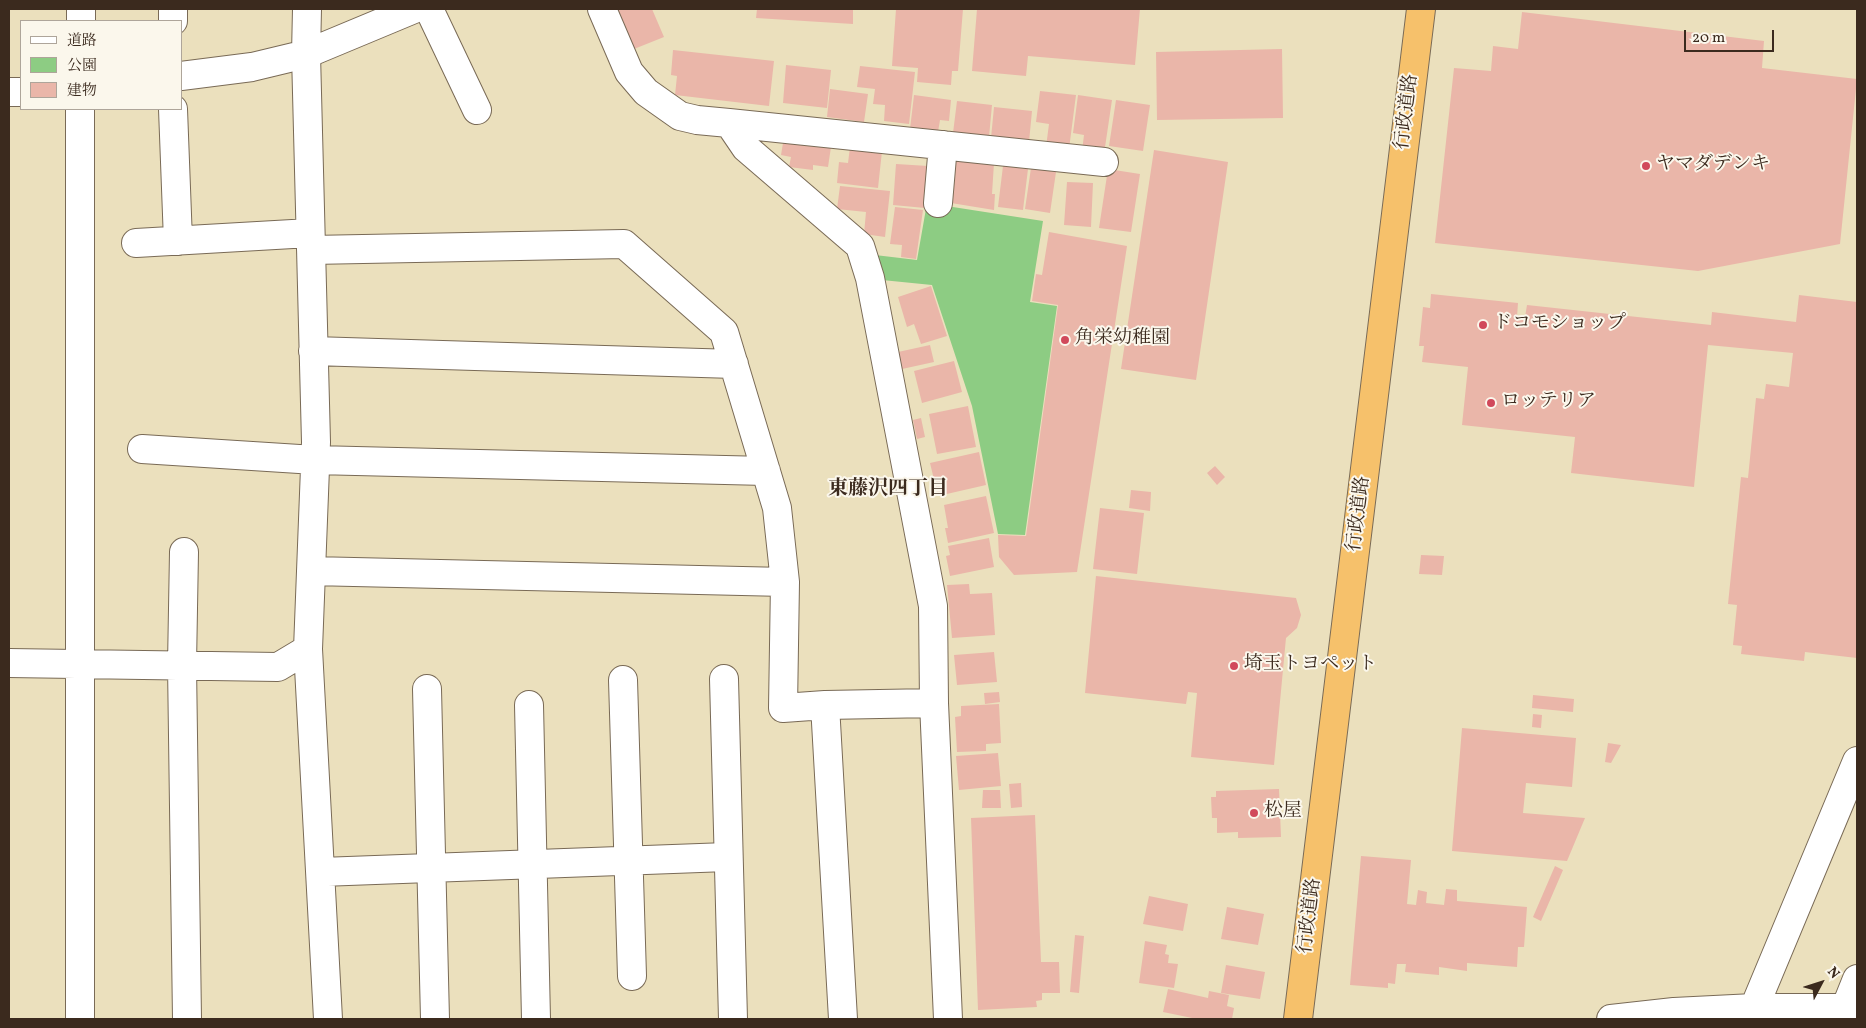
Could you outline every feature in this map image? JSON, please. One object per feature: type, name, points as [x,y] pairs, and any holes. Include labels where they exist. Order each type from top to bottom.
[{"type":"highway","name":"行政道路","points":[[1298,1019],[1421,9]]},
{"type":"street","points":[[307,9],[306,54],[315,460],[308,649],[328,1019]]},
{"type":"street","points":[[182,76],[252,67],[306,54],[414,9]]},
{"type":"street","points":[[429,9],[477,110]]},
{"type":"street","points":[[602,9],[629,72],[646,92],[680,116],[697,120],[1104,162]]},
{"type":"street","points":[[80,110],[82,663],[80,1019]]},
{"type":"street","points":[[173,110],[178,241]]},
{"type":"street","points":[[729,123],[746,148],[860,246],[870,278],[933,606],[934,703],[948,1019]]},
{"type":"street","points":[[938,203],[943,145]]},
{"type":"street","points":[[136,243],[178,241],[624,244],[724,332],[777,508],[785,582],[783,708],[825,705],[934,703]]},
{"type":"street","points":[[313,351],[734,364]]},
{"type":"street","points":[[142,449],[315,460],[766,471]]},
{"type":"street","points":[[184,552],[182,665],[187,1019]]},
{"type":"street","points":[[311,571],[785,582]]},
{"type":"street","points":[[9,663],[278,667],[308,649]]},
{"type":"street","points":[[623,680],[632,976]]},
{"type":"street","points":[[724,680],[727,857],[733,1019]]},
{"type":"street","points":[[427,688],[435,1019]]},
{"type":"street","points":[[529,705],[536,1019]]},
{"type":"street","points":[[825,705],[842,1019]]},
{"type":"street","points":[[1754,1008],[1857,761]]},
{"type":"street","points":[[320,872],[727,857]]},
{"type":"street","points":[[1611,1019],[1674,1012],[1754,1008],[1851,1008],[1857,980]]},
{"type":"green space","points":[[927,203],[1043,221],[1030,302],[1057,306],[1025,535],[998,534],[972,406],[932,285],[882,280],[875,255],[917,260]]},
{"type":"building","points":[[617,9],[652,9],[664,37],[634,49]]},
{"type":"building","points":[[757,9],[853,9],[853,24],[756,18]]},
{"type":"building","points":[[896,9],[963,9],[958,71],[952,71],[951,85],[917,82],[918,68],[892,66]]},
{"type":"building","points":[[977,9],[1140,9],[1135,65],[1028,56],[1026,76],[972,71]]},
{"type":"building","name":"ヤマダデンキ","points":[[1522,12],[1764,41],[1762,68],[1857,79],[1840,244],[1698,271],[1435,243],[1454,68],[1491,71],[1493,46],[1518,49]]},
{"type":"building","points":[[1282,49],[1283,118],[1157,120],[1156,52]]},
{"type":"building","points":[[673,50],[774,61],[769,106],[675,95],[677,76],[671,75]]},
{"type":"building","points":[[786,65],[831,70],[827,108],[783,103]]},
{"type":"building","points":[[860,66],[915,72],[909,124],[884,121],[885,105],[873,104],[875,89],[857,87]]},
{"type":"building","points":[[830,89],[868,94],[864,122],[827,117]]},
{"type":"building","points":[[1040,91],[1076,95],[1069,149],[1046,147],[1049,124],[1036,122]]},
{"type":"building","points":[[914,95],[951,100],[949,121],[940,120],[938,132],[910,129]]},
{"type":"building","points":[[1078,95],[1112,100],[1104,154],[1082,151],[1084,135],[1073,133]]},
{"type":"building","points":[[1116,100],[1150,105],[1143,151],[1109,146]]},
{"type":"building","points":[[957,101],[992,105],[989,137],[953,133]]},
{"type":"building","points":[[994,107],[1032,111],[1029,142],[991,138]]},
{"type":"building","points":[[784,137],[831,147],[828,167],[813,165],[813,170],[789,167],[791,157],[781,155]]},
{"type":"building","points":[[850,147],[882,151],[878,188],[837,183],[839,162],[848,163]]},
{"type":"building","points":[[1154,150],[1228,162],[1196,380],[1121,369]]},
{"type":"building","points":[[958,160],[994,163],[992,194],[995,194],[994,210],[951,203],[951,165]]},
{"type":"building","points":[[896,164],[928,166],[925,208],[893,205]]},
{"type":"building","points":[[1003,166],[1028,169],[1023,210],[998,207]]},
{"type":"building","points":[[1031,168],[1056,172],[1050,213],[1025,209]]},
{"type":"building","points":[[1108,169],[1140,174],[1131,232],[1099,228]]},
{"type":"building","points":[[1067,182],[1093,183],[1091,227],[1064,225]]},
{"type":"building","points":[[840,186],[890,191],[885,237],[864,234],[866,212],[837,209]]},
{"type":"building","points":[[895,207],[923,210],[916,259],[901,257],[902,245],[890,244]]},
{"type":"building","points":[[1049,232],[1127,246],[1077,572],[1014,575],[999,557],[998,535],[1026,536],[1058,305],[1032,301],[1036,274],[1042,275]]},
{"type":"building","points":[[931,286],[947,336],[921,344],[914,324],[907,327],[898,297]]},
{"type":"building","points":[[1431,294],[1518,303],[1517,317],[1525,317],[1527,305],[1711,325],[1712,312],[1796,322],[1799,295],[1857,302],[1857,658],[1805,652],[1804,661],[1741,654],[1742,646],[1733,645],[1737,605],[1728,604],[1741,477],[1748,478],[1756,398],[1764,399],[1766,384],[1789,387],[1793,353],[1708,345],[1694,487],[1571,473],[1575,437],[1462,425],[1468,367],[1422,362],[1424,346],[1419,346],[1423,307],[1430,308]]},
{"type":"building","points":[[930,345],[934,362],[902,369],[898,352]]},
{"type":"building","points":[[954,361],[962,392],[922,403],[914,371]]},
{"type":"building","points":[[968,406],[976,447],[937,454],[929,414]]},
{"type":"building","points":[[921,418],[925,437],[917,439],[913,420]]},
{"type":"building","points":[[979,452],[986,485],[938,496],[930,463]]},
{"type":"building","points":[[1215,466],[1225,477],[1217,485],[1207,473]]},
{"type":"building","points":[[1131,490],[1151,492],[1150,511],[1129,508]]},
{"type":"building","points":[[986,496],[994,533],[948,543],[945,528],[948,528],[944,505]]},
{"type":"building","points":[[1100,508],[1144,513],[1137,574],[1093,569]]},
{"type":"building","points":[[989,538],[994,567],[950,576],[946,556],[950,555],[948,546]]},
{"type":"building","points":[[1421,555],[1444,556],[1442,575],[1419,574]]},
{"type":"building","points":[[1096,576],[1296,598],[1301,615],[1297,628],[1286,638],[1274,765],[1191,757],[1197,693],[1188,692],[1186,704],[1085,693]]},
{"type":"building","points":[[969,584],[970,594],[992,593],[995,635],[952,638],[947,585]]},
{"type":"building","points":[[994,652],[997,682],[957,685],[954,655]]},
{"type":"building","points":[[999,692],[1000,702],[985,704],[984,693]]},
{"type":"building","points":[[1533,695],[1574,699],[1573,712],[1532,708]]},
{"type":"building","points":[[999,704],[1001,743],[986,744],[986,751],[957,752],[955,717],[961,716],[961,706]]},
{"type":"building","points":[[1533,714],[1542,715],[1541,728],[1532,727]]},
{"type":"building","points":[[1462,728],[1576,738],[1572,787],[1526,783],[1523,813],[1585,818],[1567,861],[1452,851]]},
{"type":"building","points":[[1608,743],[1621,745],[1611,763],[1605,762]]},
{"type":"building","points":[[998,753],[1001,786],[959,790],[956,756]]},
{"type":"building","points":[[1021,783],[1022,807],[1011,808],[1009,784]]},
{"type":"building","points":[[1279,789],[1281,837],[1238,838],[1238,832],[1217,833],[1217,818],[1212,818],[1211,797],[1216,797],[1216,791]]},
{"type":"building","points":[[983,790],[1000,790],[1001,808],[982,808]]},
{"type":"building","points":[[1035,815],[1041,962],[1059,962],[1060,993],[1042,993],[1042,1000],[1036,1001],[1037,1007],[978,1010],[971,818]]},
{"type":"building","points":[[1361,856],[1411,860],[1407,904],[1416,905],[1418,890],[1427,892],[1426,903],[1444,905],[1446,889],[1457,890],[1457,901],[1527,907],[1524,947],[1518,947],[1517,967],[1467,963],[1467,971],[1439,967],[1439,975],[1405,972],[1406,964],[1397,964],[1395,984],[1388,983],[1388,988],[1350,985]]},
{"type":"building","points":[[1555,866],[1563,870],[1541,921],[1533,917]]},
{"type":"building","points":[[1149,896],[1188,904],[1183,931],[1143,924]]},
{"type":"building","points":[[1227,907],[1264,914],[1258,945],[1221,939]]},
{"type":"building","points":[[1075,935],[1084,936],[1079,993],[1070,992]]},
{"type":"building","points":[[1145,941],[1167,945],[1165,954],[1169,955],[1168,963],[1178,964],[1174,988],[1139,983]]},
{"type":"building","points":[[1226,965],[1265,972],[1260,999],[1221,993]]},
{"type":"building","points":[[1168,989],[1208,998],[1209,991],[1229,995],[1227,1006],[1234,1008],[1232,1019],[1197,1019],[1163,1012]]},
{"type":"place","name":"ヤマダデンキ","points":[[1646,166]]},
{"type":"place","name":"ドコモショップ","points":[[1483,325]]},
{"type":"place","name":"角栄幼稚園","points":[[1065,340]]},
{"type":"place","name":"ロッテリア","points":[[1491,403]]},
{"type":"place","name":"埼玉トヨペット","points":[[1234,666]]},
{"type":"place","name":"松屋","points":[[1254,813]]},
{"type":"district","name":"東藤沢四丁目","points":[[888,490]]}]
